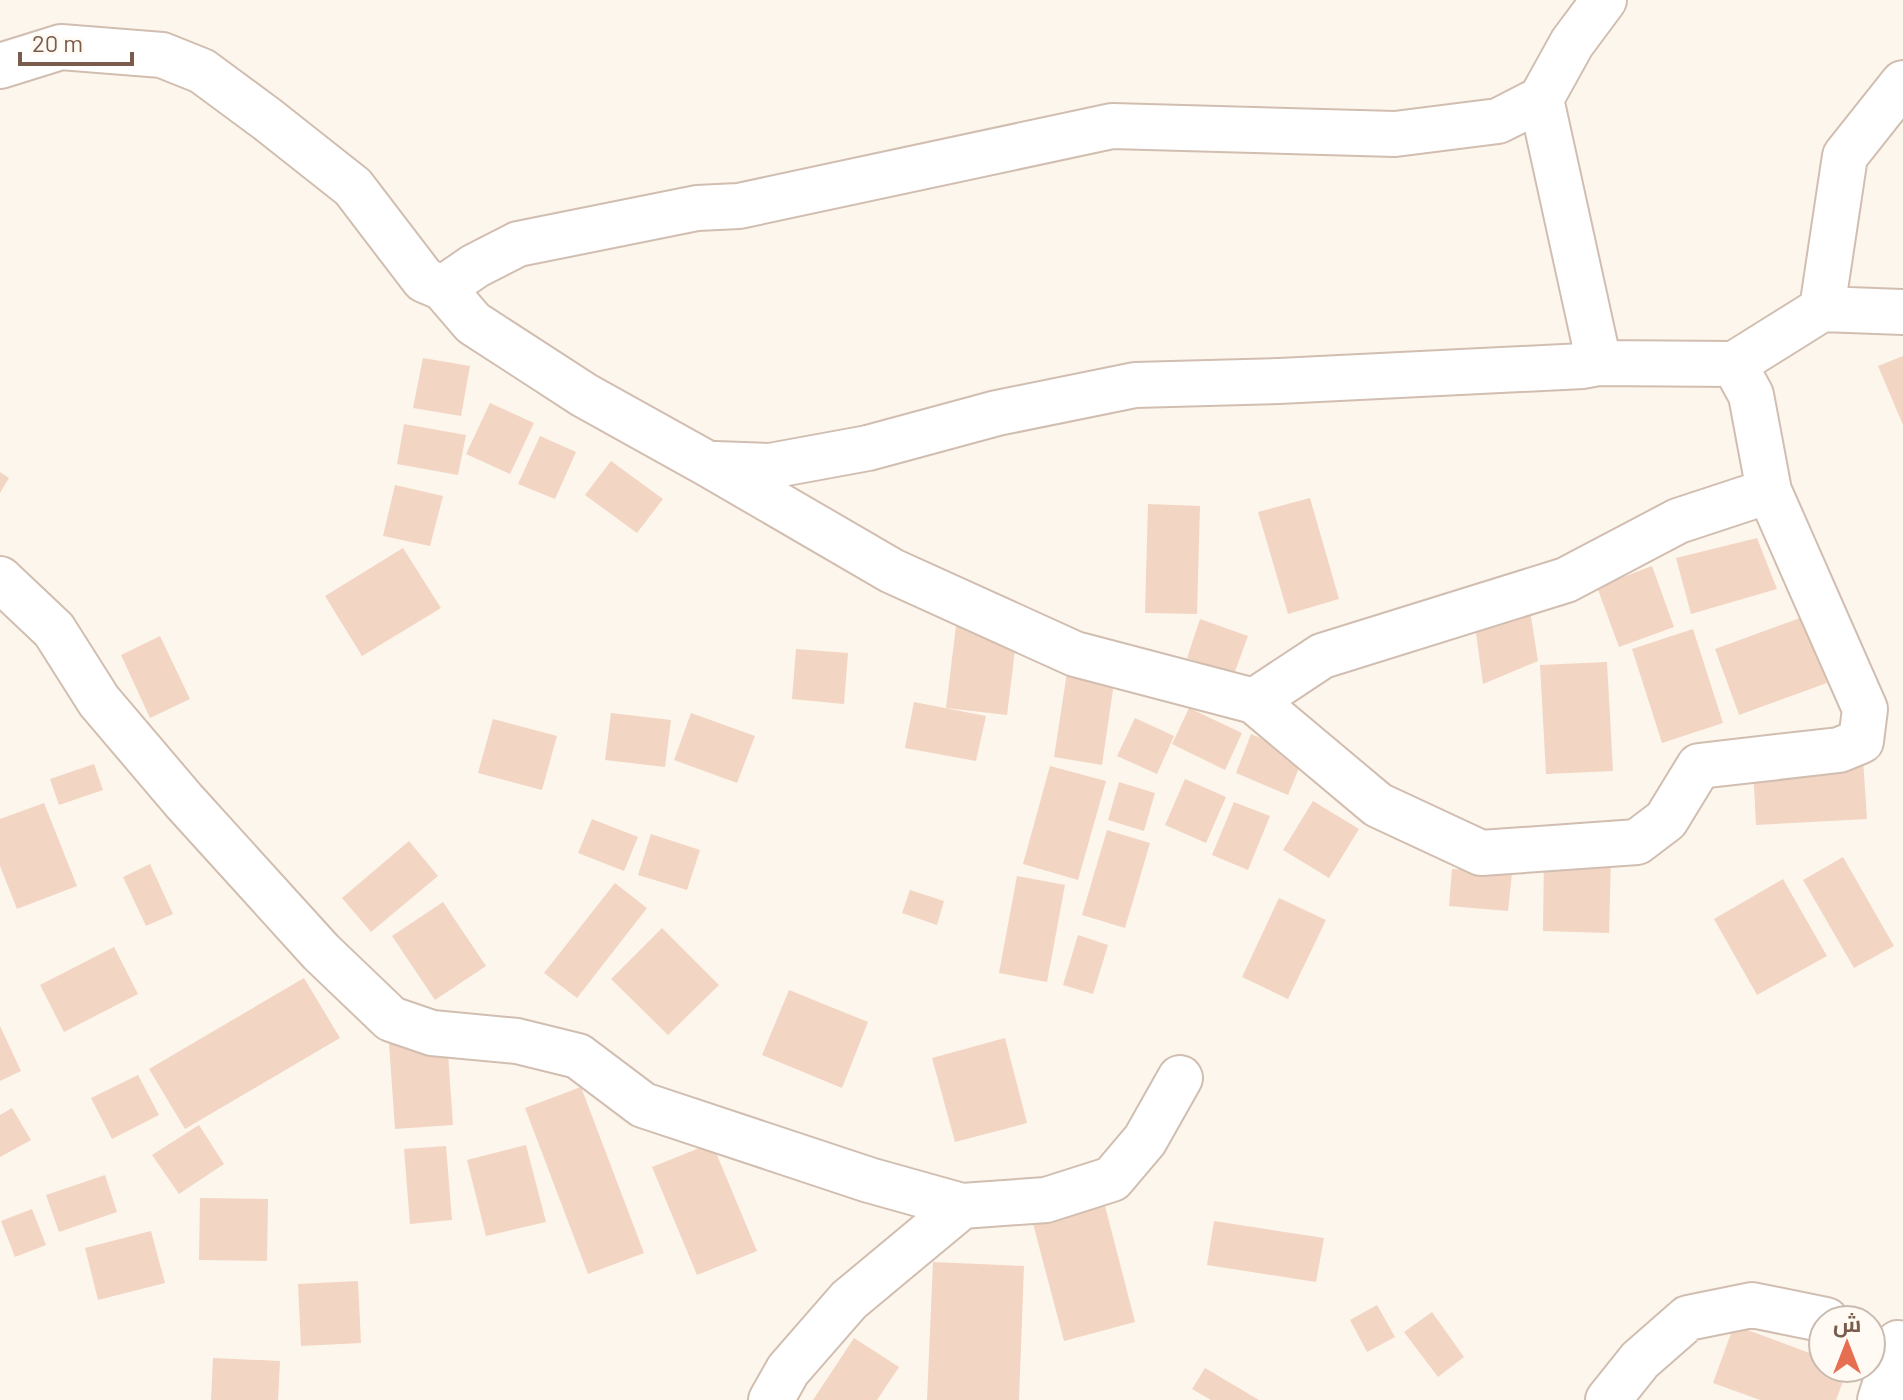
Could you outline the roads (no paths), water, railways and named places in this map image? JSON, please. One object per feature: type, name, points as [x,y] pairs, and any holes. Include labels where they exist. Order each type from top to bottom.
[{"type":"street","points":[[443,288],[475,266],[518,244],[697,208],[739,206],[1112,126],[1395,134],[1498,121],[1541,99],[1572,43],[1604,0]]},
{"type":"street","points":[[0,66],[61,47],[162,55],[202,71],[353,187],[424,280],[443,288],[473,323],[584,395],[892,571],[1075,654],[1254,701],[1378,805],[1481,853],[1637,842],[1666,820],[1699,766],[1839,750],[1861,741],[1865,709],[1769,491],[1751,395],[1734,364]]},
{"type":"street","points":[[1822,309],[1845,156],[1903,83]]},
{"type":"street","points":[[1541,99],[1599,363]]},
{"type":"street","points":[[708,464],[770,466],[868,448],[997,413],[1135,385],[1294,381],[1599,363],[1734,364],[1822,309],[1903,312]]},
{"type":"street","points":[[1254,701],[1322,656],[1566,580],[1678,521],[1769,491]]},
{"type":"street","points":[[0,579],[54,630],[99,701],[184,801],[321,952],[391,1019],[432,1033],[517,1041],[578,1056],[643,1105],[869,1180],[962,1206],[1046,1200],[1112,1179],[1145,1140],[1180,1078]]},
{"type":"street","points":[[771,1400],[788,1370],[849,1300],[962,1206]]},
{"type":"street","points":[[1608,1400],[1640,1360],[1688,1318],[1752,1305],[1807,1316]]},
{"type":"street","points":[[1880,1400],[1891,1341]]}]
